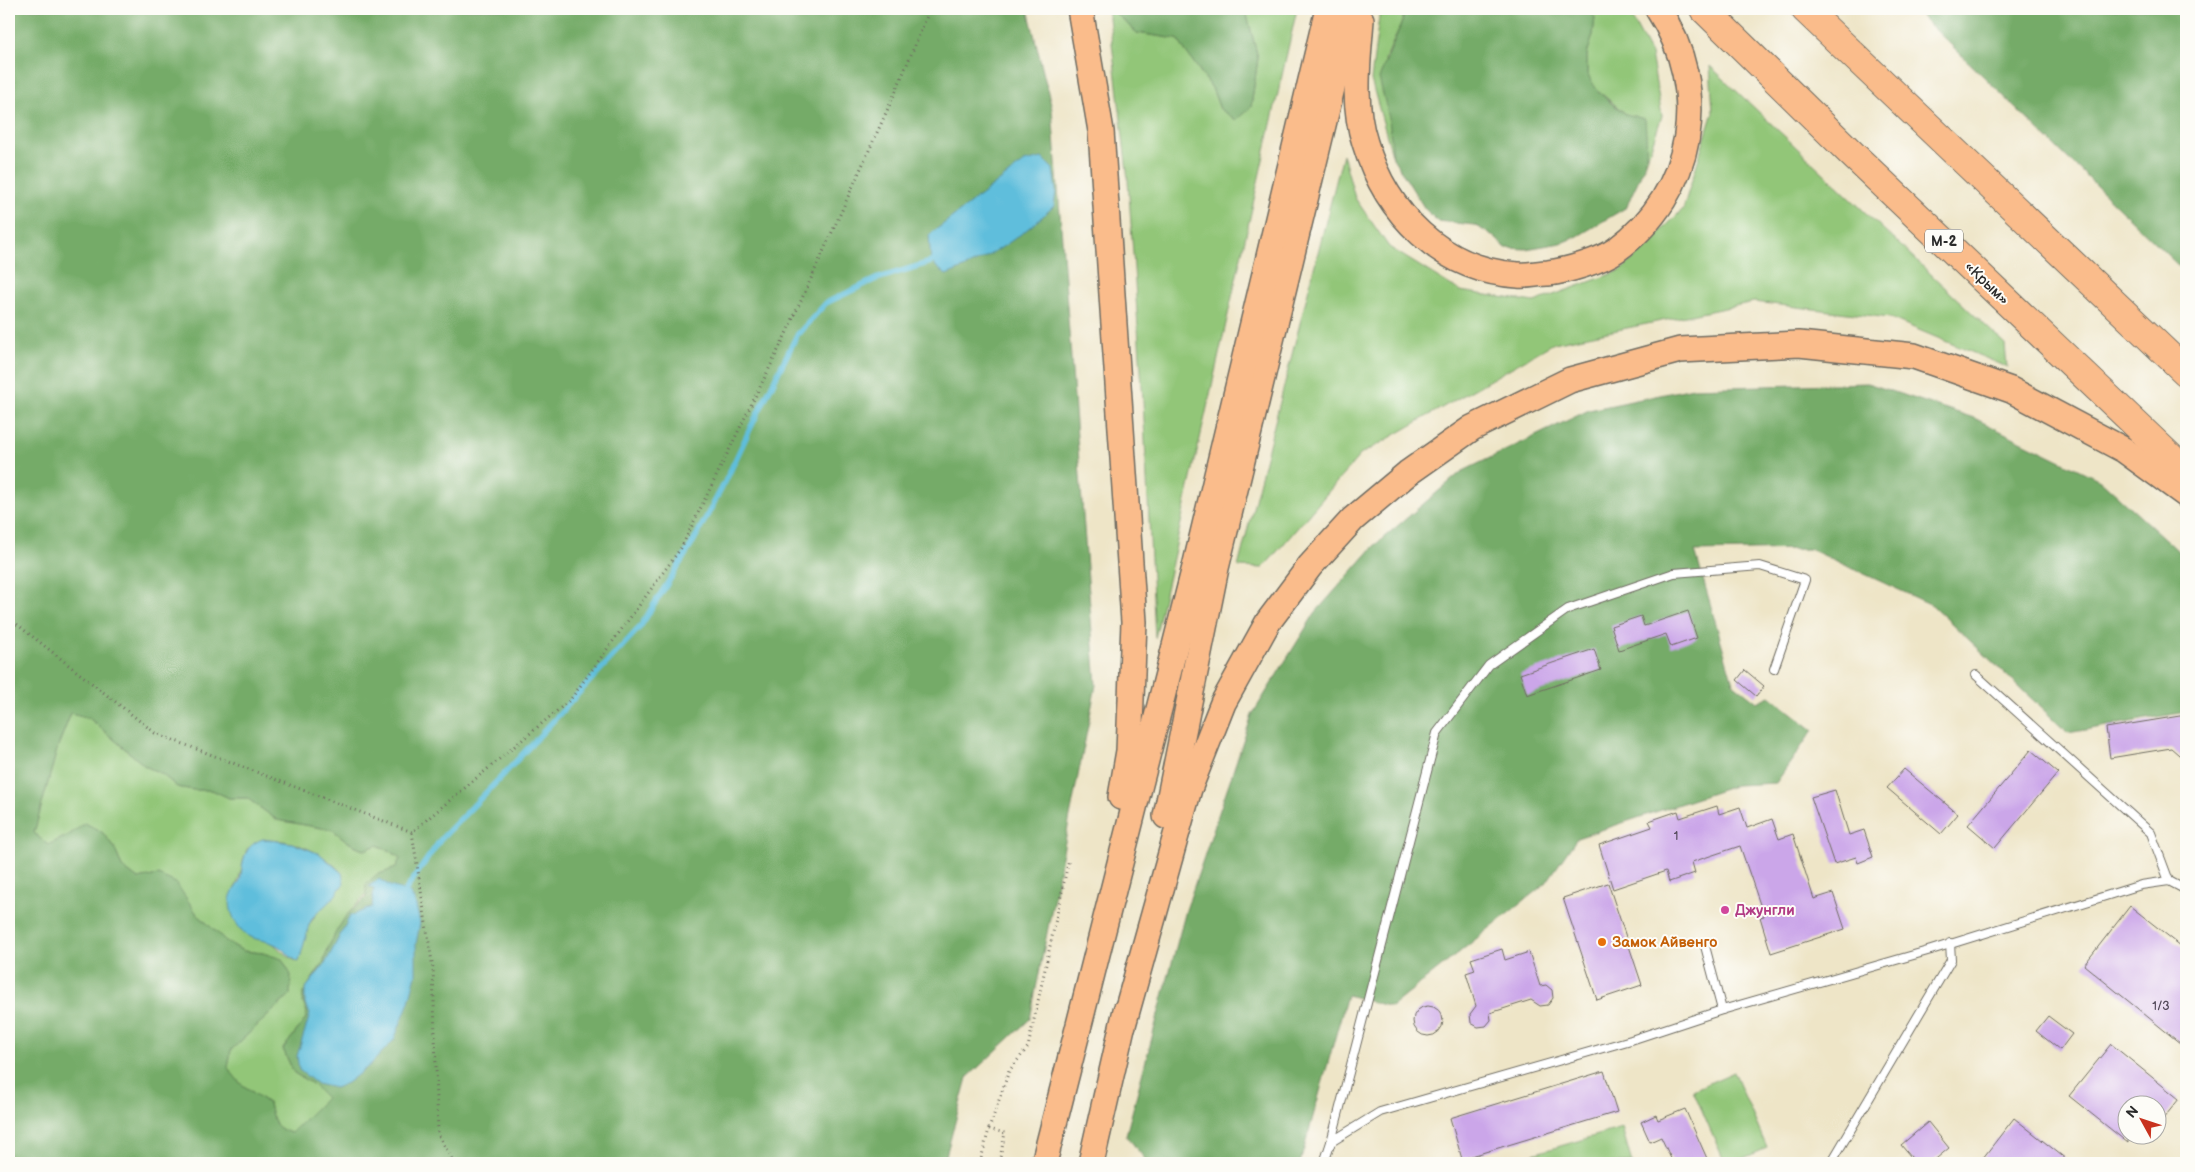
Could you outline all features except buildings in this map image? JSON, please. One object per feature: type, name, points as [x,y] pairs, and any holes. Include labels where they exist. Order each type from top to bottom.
[{"type":"highway","name":"«Крым»","points":[[1704,9],[1852,154],[2186,472]]},
{"type":"highway","points":[[1805,9],[2186,372]]},
{"type":"main road","points":[[1080,9],[1101,131],[1134,622],[1129,751],[1081,1014]]},
{"type":"main road","points":[[1044,1163],[1196,563],[1328,9]]},
{"type":"main road","points":[[1091,1163],[1123,1025],[1216,568],[1351,9]]},
{"type":"main road","points":[[1362,9],[1356,88],[1364,142],[1381,184],[1404,218],[1438,248],[1475,268],[1518,275],[1567,271],[1615,251],[1645,224],[1670,190],[1686,147],[1690,108],[1682,63],[1665,20],[1658,9]]},
{"type":"main road","points":[[1123,1025],[1189,789],[1224,703],[1268,622],[1310,566],[1353,519],[1408,474],[1472,428],[1570,380],[1680,350],[1809,345],[1914,356],[2011,390],[2124,450],[2186,495]]},
{"type":"lane","points":[[1324,1163],[1437,733],[1489,665],[1568,610],[1674,574],[1760,566],[1804,580],[1774,669]]},
{"type":"lane","points":[[1976,675],[2151,833],[2169,881]]},
{"type":"lane","points":[[1331,1142],[1380,1112],[1631,1040],[1722,1010],[2141,885],[2169,881],[2186,890]]},
{"type":"lane","points":[[1831,1163],[1951,960],[1950,943]]},
{"type":"lane","points":[[1705,946],[1722,1010]]},
{"type":"path","points":[[412,832],[570,700],[681,548],[785,336],[895,93],[930,9]]},
{"type":"path","points":[[9,618],[154,733],[412,832]]},
{"type":"path","points":[[412,832],[433,969],[438,1134],[454,1163]]},
{"type":"path","points":[[980,1163],[989,1129],[1009,1072],[1028,1047],[1069,859]]},
{"type":"path","points":[[989,1129],[1005,1133],[999,1163]]},
{"type":"green space","points":[[9,9],[1028,9],[1052,109],[1096,685],[1030,1019],[967,1078],[944,1163],[9,1163]],"holes":[[[71,713],[89,718],[145,766],[162,774],[177,787],[194,790],[212,790],[229,798],[247,798],[277,820],[333,830],[348,842],[365,850],[377,845],[391,851],[400,858],[396,868],[376,875],[366,884],[366,897],[346,916],[329,946],[323,963],[303,993],[303,1003],[307,1012],[305,1020],[283,1049],[294,1073],[311,1083],[326,1098],[291,1133],[281,1129],[275,1123],[269,1104],[240,1083],[228,1068],[231,1050],[290,995],[291,975],[282,959],[263,953],[243,951],[226,941],[197,914],[176,883],[158,875],[138,879],[122,867],[114,847],[102,832],[85,823],[69,835],[48,845],[34,833],[58,746]]]},
{"type":"green space","points":[[1108,9],[1111,9],[1137,33],[1177,39],[1212,88],[1220,109],[1251,107],[1258,58],[1247,15],[1248,9],[1297,9],[1155,638],[1143,401],[1128,180]]},
{"type":"green space","points":[[1111,9],[1248,9],[1247,15],[1258,58],[1251,107],[1236,120],[1220,109],[1212,88],[1177,39],[1137,33]]},
{"type":"green space","points":[[1380,9],[1405,9],[1402,22],[1385,60],[1393,158],[1371,80]]},
{"type":"green space","points":[[1405,9],[1587,9],[1595,17],[1593,35],[1587,54],[1587,74],[1597,90],[1611,103],[1626,114],[1645,119],[1646,147],[1644,168],[1627,207],[1578,236],[1561,243],[1526,249],[1506,248],[1492,235],[1474,225],[1437,221],[1425,209],[1393,158],[1389,118],[1379,78],[1402,22]]},
{"type":"green space","points":[[1587,9],[1627,9],[1651,54],[1662,116],[1642,173],[1646,155],[1626,114],[1597,90],[1587,74],[1587,54],[1593,35],[1595,17]]},
{"type":"green space","points":[[1914,9],[2186,9],[2186,273]]},
{"type":"green space","points":[[1710,66],[2005,344],[2007,367],[1890,318],[1754,302],[1554,343],[1360,455],[1263,568],[1238,567],[1343,154],[1355,198],[1389,247],[1460,291],[1534,302],[1622,270],[1683,209],[1713,112]]},
{"type":"green space","points":[[1867,383],[1974,418],[2100,480],[2186,558],[2186,712],[2068,733],[1932,605],[1810,549],[1695,551],[1733,683],[1757,702],[1770,696],[1813,730],[1776,783],[1737,785],[1577,838],[1546,883],[1391,1007],[1347,995],[1300,1163],[1148,1163],[1126,1135],[1186,910],[1252,715],[1315,613],[1375,545],[1461,472],[1589,410],[1693,388]]},
{"type":"green space","points":[[71,713],[89,718],[145,766],[162,774],[177,787],[194,790],[212,790],[229,798],[247,798],[277,820],[333,830],[348,842],[364,850],[377,845],[391,851],[400,859],[396,868],[387,872],[346,916],[329,946],[323,963],[303,993],[303,1003],[307,1012],[305,1020],[283,1049],[294,1073],[311,1083],[326,1098],[291,1133],[281,1129],[275,1123],[269,1104],[240,1083],[227,1068],[231,1050],[290,995],[263,953],[243,951],[226,941],[197,914],[186,900],[158,875],[138,879],[122,867],[114,847],[102,832],[85,824],[69,835],[48,845],[34,833],[58,746]],"holes":[[[263,839],[283,841],[307,848],[323,856],[342,873],[309,925],[298,962],[280,950],[231,895],[239,879],[247,849]]]},
{"type":"green space","points":[[1734,1072],[1767,1148],[1732,1163],[1725,1163],[1693,1090]]},
{"type":"green space","points":[[1622,1128],[1632,1163],[1502,1163]]},
{"type":"water","points":[[1042,158],[1053,169],[1056,191],[1054,206],[1004,246],[961,269],[946,275],[931,262],[929,235],[1024,162]]},
{"type":"water","points":[[263,839],[292,843],[320,854],[342,873],[344,883],[334,897],[313,917],[309,925],[299,962],[274,944],[252,938],[245,933],[234,919],[230,907],[231,896],[240,879],[246,853],[252,845]]},
{"type":"water","points":[[379,879],[390,886],[409,892],[415,901],[420,923],[416,944],[416,975],[409,1002],[394,1040],[370,1065],[347,1083],[335,1088],[317,1084],[299,1070],[297,1056],[310,1014],[305,1004],[305,989],[325,964],[350,916],[372,907],[374,889],[369,886]]},
{"type":"waterway","points":[[405,891],[441,839],[640,627],[692,544],[725,482],[797,335],[826,303],[876,279],[931,262]]},
{"type":"place","name":"Джунгли","points":[[1725,910]]},
{"type":"place","name":"Замок Айвенго","points":[[1602,942]]}]
